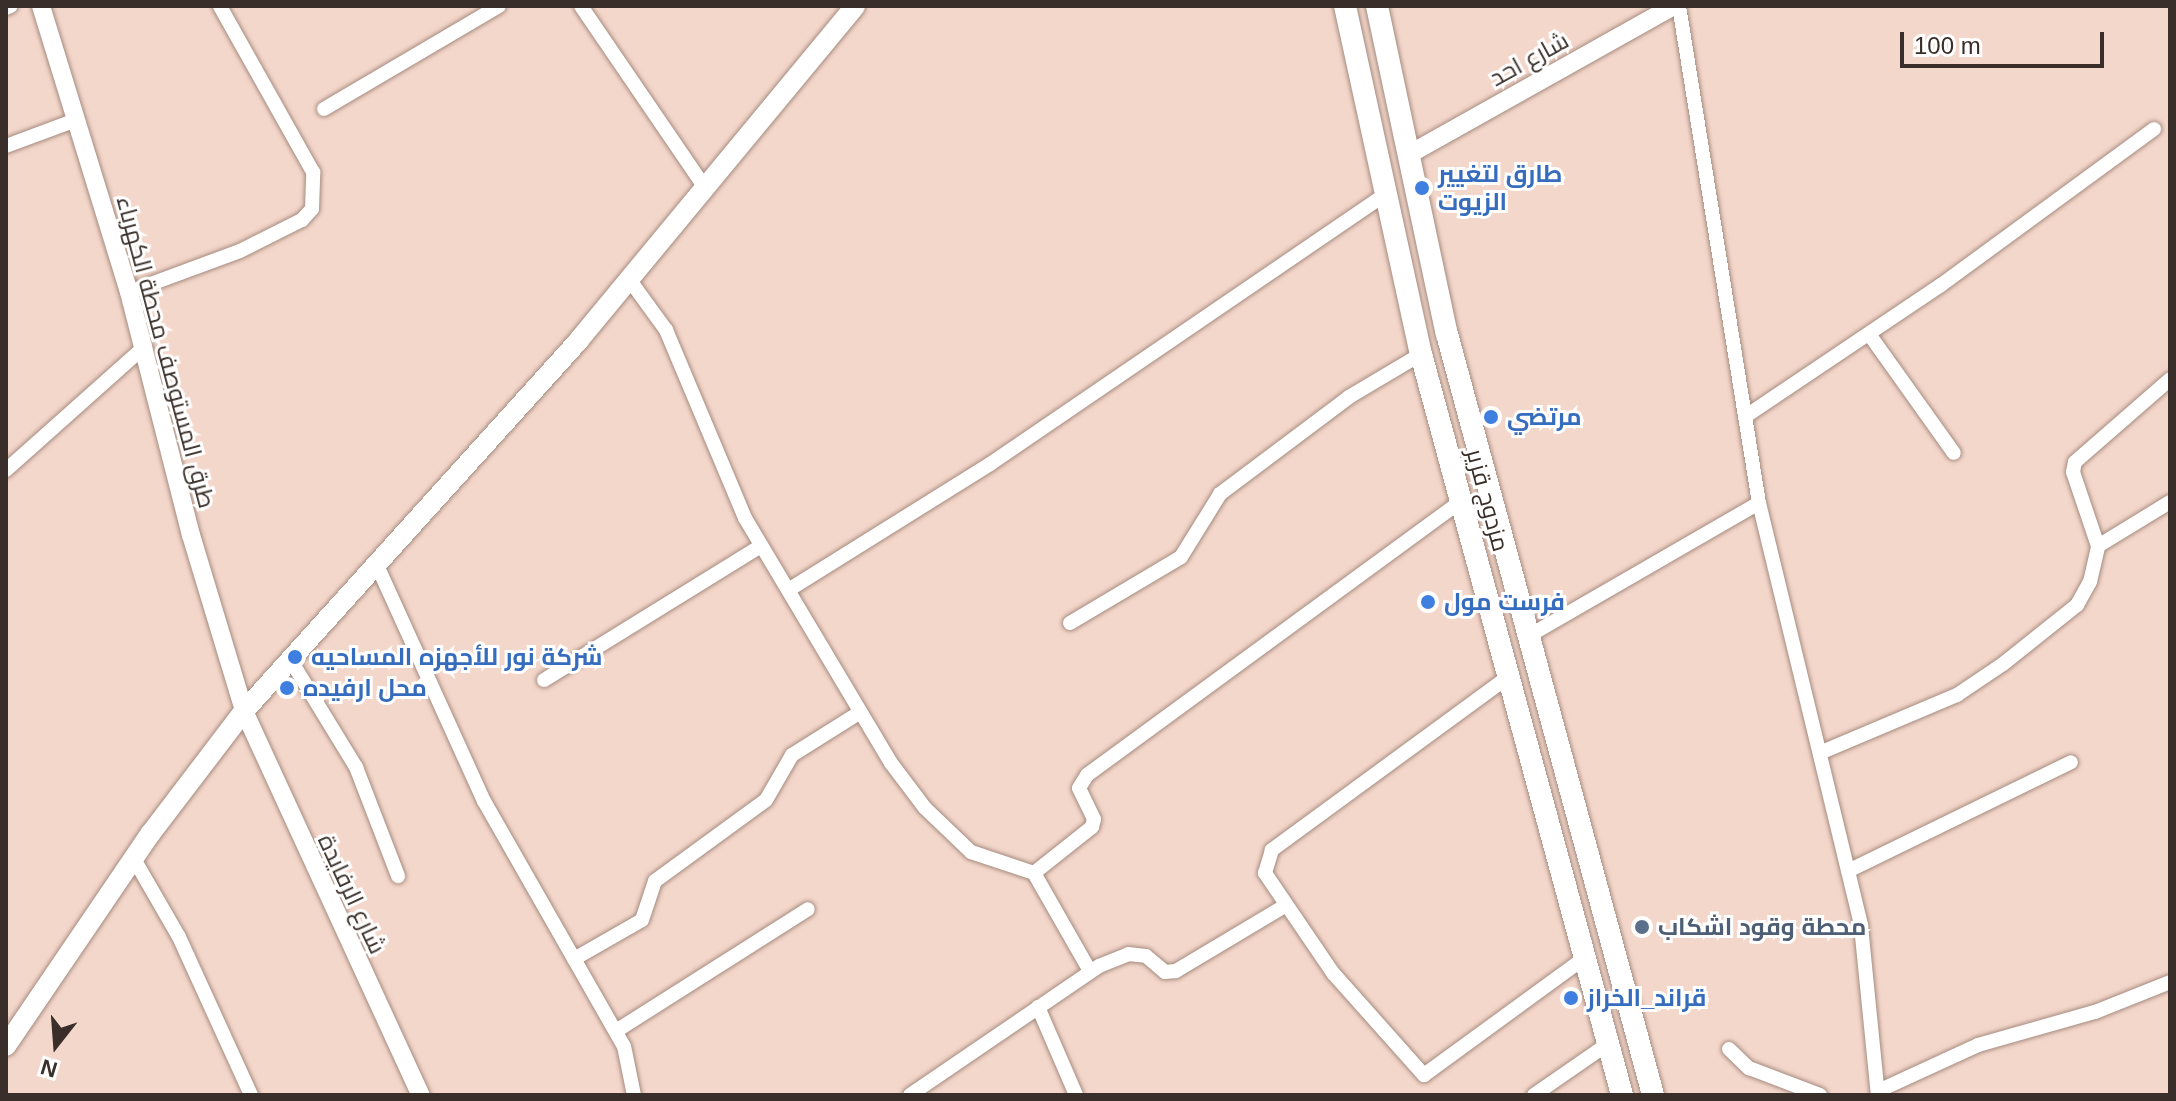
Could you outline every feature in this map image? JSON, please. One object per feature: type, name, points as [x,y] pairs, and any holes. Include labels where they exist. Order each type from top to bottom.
[{"type":"main road","points":[[6,1046],[134,859],[244,711],[629,279],[855,6]]},
{"type":"main road","name":"مزدوج قزير","points":[[1345,6],[1421,354],[1622,1095]]},
{"type":"main road","name":"مزدوج قزير","points":[[1377,6],[1423,231],[1653,1095]]},
{"type":"main road","points":[[1394,238],[1423,231]]},
{"type":"street","name":"طرق المستوصف محطة الكهرباء","points":[[41,6],[145,346],[191,535],[244,711]]},
{"type":"street","points":[[129,292],[240,251],[302,220],[312,209],[313,172],[220,6]]},
{"type":"street","points":[[324,109],[499,6]]},
{"type":"street","points":[[581,6],[705,188]]},
{"type":"street","points":[[1676,6],[1759,503],[1822,752],[1864,952],[1878,1093],[1978,1045],[2095,1012],[2170,982]]},
{"type":"street","name":"شارع احد","points":[[1408,155],[1676,6]]},
{"type":"street","points":[[6,146],[76,120]]},
{"type":"street","points":[[1746,416],[1869,334],[2154,129]]},
{"type":"street","points":[[790,589],[978,472],[1384,195]]},
{"type":"street","points":[[629,279],[666,330],[714,454],[761,546],[790,589],[859,713],[925,808],[952,836],[990,861],[1034,873],[1090,971]]},
{"type":"street","points":[[1869,334],[1954,453]]},
{"type":"street","points":[[6,470],[145,346]]},
{"type":"street","points":[[1070,623],[1181,557],[1220,494],[1349,397],[1421,354]]},
{"type":"street","points":[[1822,752],[1944,702],[2003,664],[2077,605],[2090,582],[2098,546],[2075,462],[2170,379]]},
{"type":"street","points":[[1034,873],[1092,827],[1094,819],[1079,788],[1087,775],[1461,501]]},
{"type":"street","points":[[2098,546],[2170,502]]},
{"type":"street","points":[[1532,634],[1759,503]]},
{"type":"street","points":[[544,680],[761,546]]},
{"type":"street","points":[[376,563],[484,801],[616,1031],[632,1068],[634,1095]]},
{"type":"street","points":[[290,659],[356,767],[398,876]]},
{"type":"street","points":[[1508,677],[1272,850],[1265,873],[1283,907],[1383,1032],[1424,1075],[1586,957]]},
{"type":"street","name":"شارع الرفايدة","points":[[244,711],[421,1095]]},
{"type":"street","points":[[574,959],[642,920],[655,881],[766,800],[792,755],[859,713]]},
{"type":"street","points":[[1848,871],[2071,762]]},
{"type":"street","points":[[134,859],[184,948],[251,1095]]},
{"type":"street","points":[[910,1095],[1090,971],[1128,954],[1146,956],[1165,972],[1176,971],[1283,907]]},
{"type":"street","points":[[616,1031],[808,909]]},
{"type":"street","points":[[1038,1007],[1076,1095]]},
{"type":"street","points":[[1534,1095],[1609,1043]]},
{"type":"street","points":[[1729,1049],[1749,1068],[1820,1095]]},
{"type":"place","name":"طارق لتغيير الزيوت","points":[[1422,188]]},
{"type":"place","name":"مرتضي","points":[[1491,417]]},
{"type":"place","name":"فرست مول","points":[[1428,602]]},
{"type":"place","name":"شركة نور للأجهزه المساحيه","points":[[295,657]]},
{"type":"place","name":"محل ارفيده","points":[[287,688]]},
{"type":"place","name":"محطة وقود اشكاب","points":[[1642,927]]},
{"type":"place","name":"قراند_الخراز","points":[[1571,998]]}]
